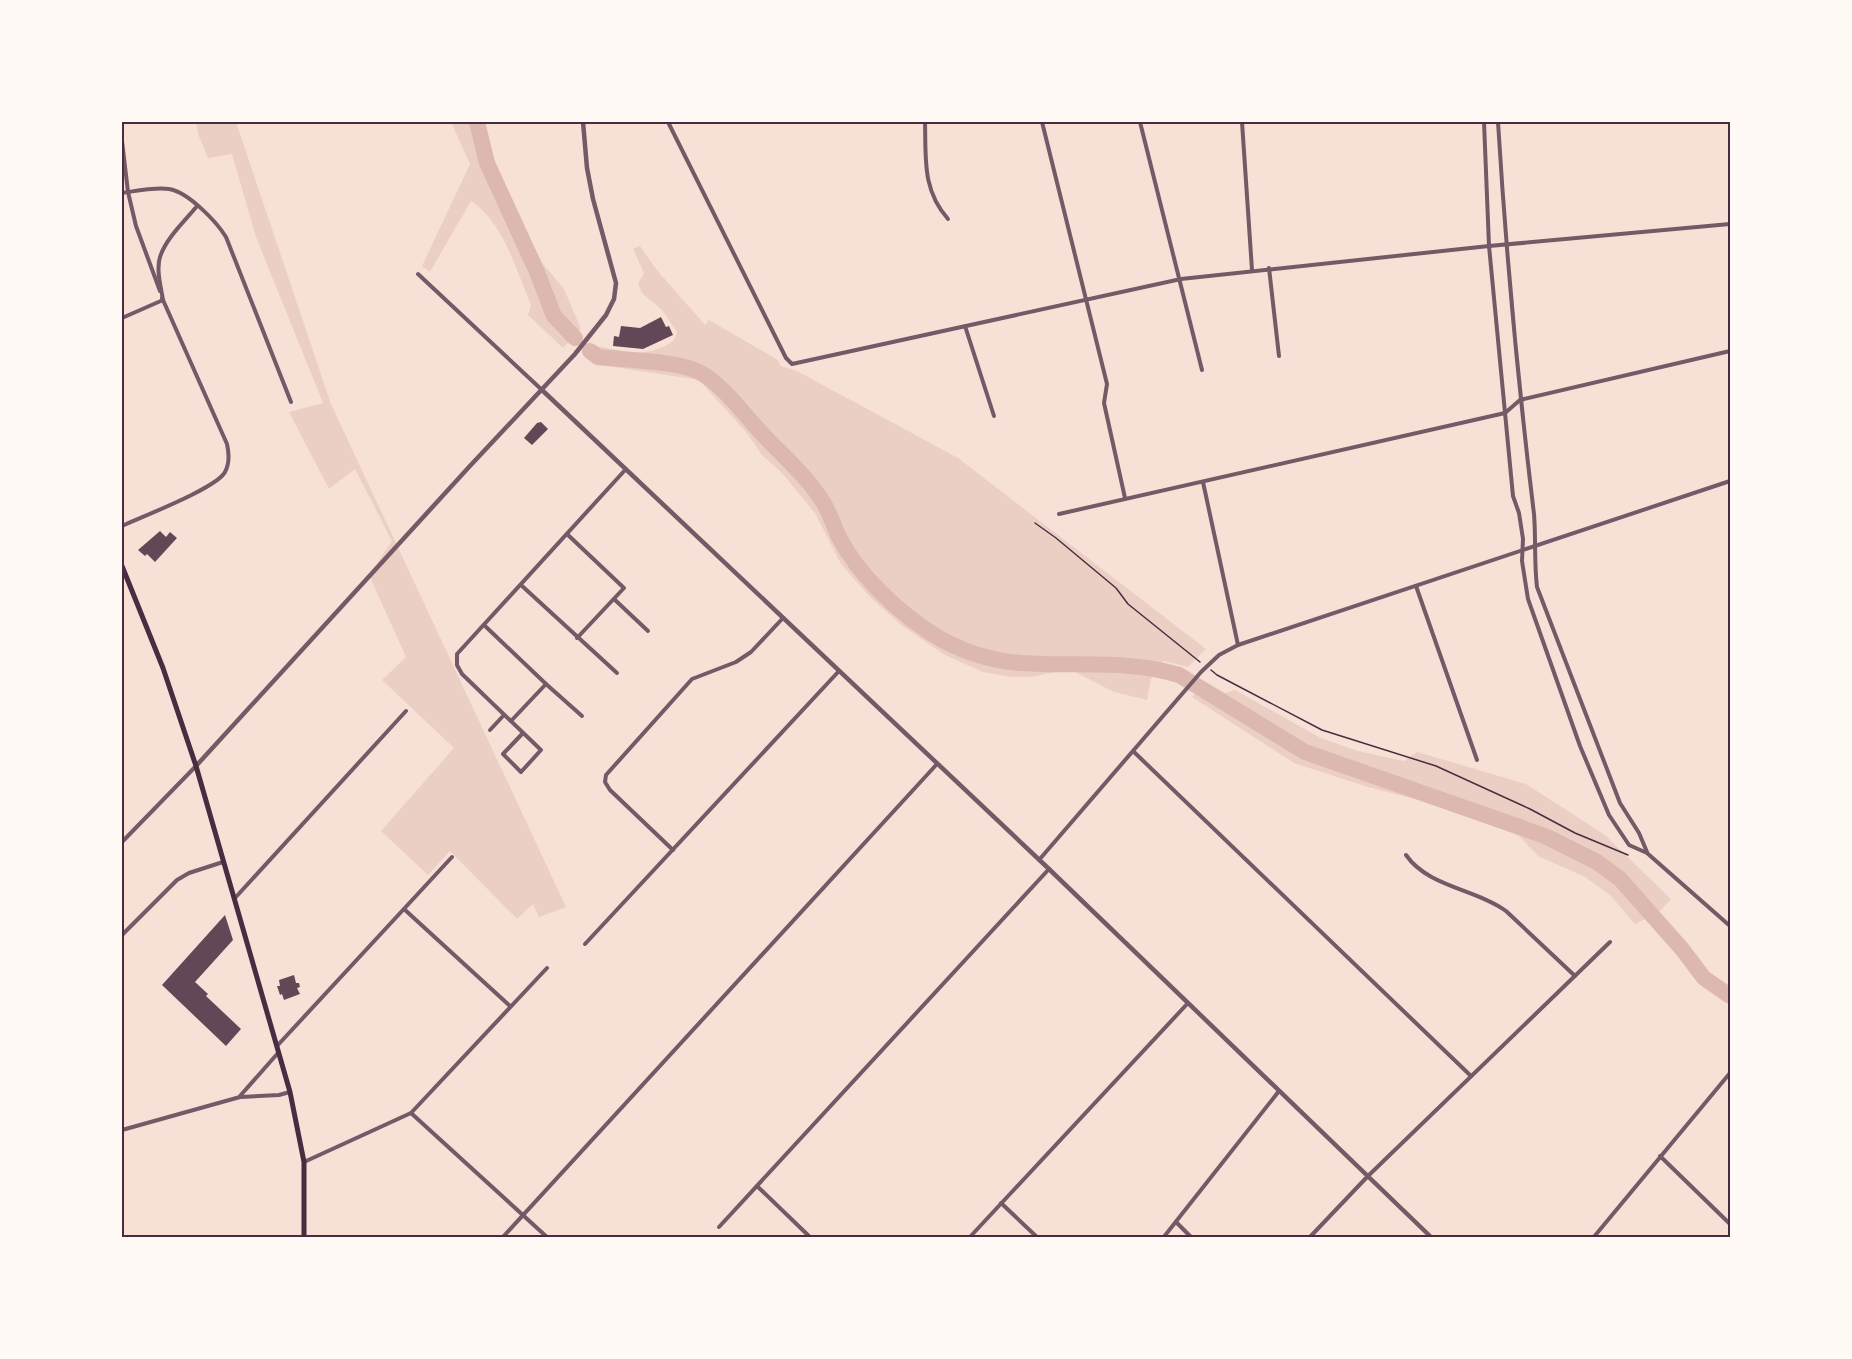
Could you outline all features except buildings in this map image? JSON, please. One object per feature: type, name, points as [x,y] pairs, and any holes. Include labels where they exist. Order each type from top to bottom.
[{"type":"main road","points":[[122,566],[163,668],[196,766],[290,1092],[304,1162],[304,1238]]},
{"type":"street","points":[[122,842],[196,766],[575,354],[609,310],[614,299],[616,282],[586,168],[583,122]]},
{"type":"street","points":[[668,122],[786,358],[792,364],[1181,279],[1269,268],[1731,224]]},
{"type":"street","points":[[925,122],[929,187],[935,203],[948,219]]},
{"type":"street","points":[[1042,122],[1107,384],[1104,403],[1125,498]]},
{"type":"street","points":[[1140,122],[1202,370]]},
{"type":"street","points":[[1242,122],[1252,270]]},
{"type":"street","points":[[1484,122],[1489,246],[1513,496],[1520,513],[1522,561],[1528,599],[1580,746],[1609,815],[1629,845],[1647,853],[1731,926]]},
{"type":"street","points":[[1498,122],[1505,245],[1536,534],[1538,587],[1620,803],[1639,833],[1647,853]]},
{"type":"street","points":[[122,141],[128,192],[136,226],[163,300],[229,454],[225,472],[212,484],[122,526]]},
{"type":"street","points":[[122,193],[167,189],[180,193],[220,227],[226,237],[291,402]]},
{"type":"street","points":[[163,300],[159,278],[160,257],[170,238],[197,206]]},
{"type":"street","points":[[1269,268],[1279,356]]},
{"type":"street","points":[[418,274],[1049,869],[1432,1238]]},
{"type":"street","points":[[122,318],[163,300]]},
{"type":"street","points":[[965,326],[994,416]]},
{"type":"street","points":[[1059,514],[1505,413],[1520,400],[1731,351]]},
{"type":"street","points":[[523,733],[503,754],[521,772],[541,750],[462,674],[457,665],[457,654],[626,469]]},
{"type":"street","points":[[1039,860],[1134,752],[1184,690],[1219,655],[1238,645],[1731,480]]},
{"type":"street","points":[[1203,482],[1238,645]]},
{"type":"street","points":[[568,535],[624,588],[577,638]]},
{"type":"street","points":[[520,585],[617,673]]},
{"type":"street","points":[[1416,586],[1477,760]]},
{"type":"street","points":[[614,599],[648,631]]},
{"type":"street","points":[[673,850],[610,790],[605,782],[606,775],[692,679],[736,662],[751,652],[783,618]]},
{"type":"street","points":[[484,624],[582,716]]},
{"type":"street","points":[[585,944],[839,671]]},
{"type":"street","points":[[511,721],[546,684]]},
{"type":"street","points":[[234,899],[406,711]]},
{"type":"street","points":[[490,730],[504,715]]},
{"type":"street","points":[[1134,752],[1471,1076]]},
{"type":"street","points":[[502,1238],[937,764]]},
{"type":"street","points":[[1406,855],[1424,873],[1500,907],[1575,976]]},
{"type":"street","points":[[240,1097],[278,1050],[452,857]]},
{"type":"street","points":[[122,935],[177,880],[189,873],[223,862]]},
{"type":"street","points":[[719,1227],[1049,869]]},
{"type":"street","points":[[404,909],[510,1006]]},
{"type":"street","points":[[1310,1238],[1368,1176],[1610,942]]},
{"type":"street","points":[[304,1162],[411,1113],[547,968]]},
{"type":"street","points":[[969,1238],[1188,1003]]},
{"type":"street","points":[[1593,1238],[1731,1073]]},
{"type":"street","points":[[1163,1238],[1280,1091]]},
{"type":"street","points":[[122,1130],[240,1097],[279,1095],[290,1092]]},
{"type":"street","points":[[411,1113],[548,1238]]},
{"type":"street","points":[[1660,1156],[1731,1224]]},
{"type":"street","points":[[757,1186],[811,1238]]},
{"type":"street","points":[[1001,1203],[1038,1238]]},
{"type":"street","points":[[1176,1222],[1192,1238]]},
{"type":"path","points":[[1035,523],[1116,588],[1128,604],[1198,660]]},
{"type":"path","points":[[1217,675],[1322,730],[1436,766],[1530,809],[1575,833],[1628,855]]},
{"type":"shaded area","points":[[196,122],[236,122],[331,404],[566,907],[539,917],[533,904],[517,919],[450,851],[428,875],[381,831],[454,748],[382,680],[406,657],[369,575],[392,541],[355,469],[329,489],[289,412],[323,403],[256,237],[232,154],[208,158],[198,134]]},
{"type":"shaded area","points":[[451,122],[483,122],[497,169],[513,206],[543,264],[564,289],[581,329],[563,348],[528,315],[531,305],[501,234],[482,210],[471,201],[430,272],[422,266],[470,164]]},
{"type":"shaded area","points":[[640,246],[656,269],[705,325],[709,320],[778,360],[781,366],[797,371],[958,458],[1206,649],[1188,667],[1164,661],[1151,679],[1147,700],[1114,692],[1075,672],[1061,671],[1031,677],[1011,677],[983,672],[945,655],[901,625],[869,596],[841,564],[815,513],[782,473],[762,455],[747,433],[699,380],[594,364],[587,356],[595,346],[630,352],[647,352],[665,346],[675,337],[677,332],[662,310],[642,293],[638,284],[644,273],[633,249]]},
{"type":"shaded area","points":[[1206,682],[1225,693],[1235,690],[1321,738],[1358,751],[1404,761],[1417,752],[1526,784],[1605,835],[1671,899],[1659,912],[1635,924],[1610,895],[1585,877],[1538,856],[1518,835],[1439,805],[1368,787],[1294,763],[1192,697]]},
{"type":"waterway","points":[[477,122],[487,163],[537,272],[554,316],[575,338]]},
{"type":"waterway","points":[[590,351],[598,357],[652,362],[692,369],[716,383],[816,491],[840,539],[868,579],[905,614],[941,639],[974,654],[1009,662],[1120,665],[1179,675],[1305,752],[1545,836],[1597,862],[1620,879],[1682,949],[1704,978],[1730,996]]}]
